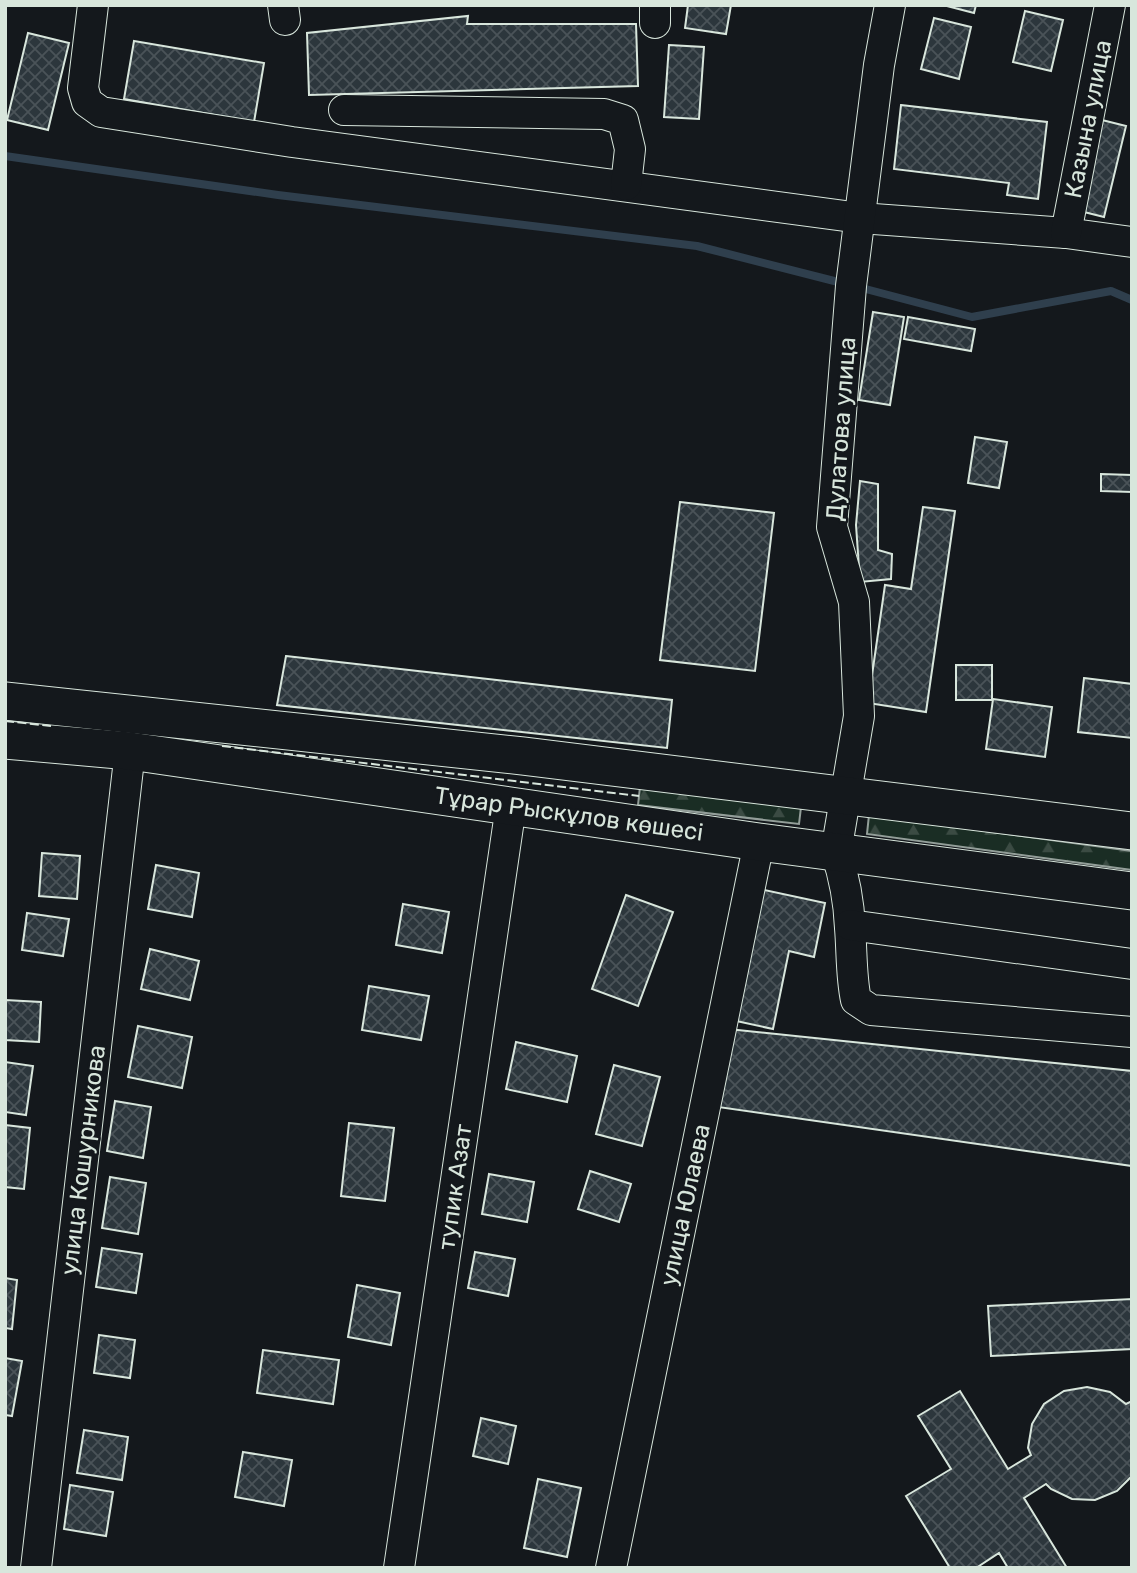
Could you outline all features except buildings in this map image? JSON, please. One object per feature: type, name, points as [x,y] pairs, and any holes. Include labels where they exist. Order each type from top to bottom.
[{"type":"main road","name":"Тұрар Рыскұлов көшесі","points":[[5,701],[523,756],[1132,831]]},
{"type":"main road","name":"Тұрар Рыскұлов көшесі","points":[[5,740],[130,751],[759,842],[1132,891]]},
{"type":"street","points":[[93,5],[83,88],[87,102],[101,112],[292,142],[860,218],[1066,233],[1132,242]]},
{"type":"street","name":"Дулатова улица","points":[[836,852],[859,716],[854,602],[832,527],[851,286],[879,65],[890,5]]},
{"type":"street","name":"Казына улица","points":[[1066,233],[1110,5]]},
{"type":"street","points":[[344,110],[604,114],[623,120],[630,149],[626,185]]},
{"type":"street","name":"улица Кошурникова","points":[[36,1568],[130,751]]},
{"type":"street","name":"тупик Азат","points":[[399,1568],[511,806]]},
{"type":"street","name":"улица Юлаева","points":[[611,1568],[759,842]]},
{"type":"street","points":[[836,852],[850,925],[853,987],[856,1000],[871,1010],[1132,1032]]},
{"type":"street","points":[[850,925],[1132,964]]},
{"type":"green space","points":[[640,787],[801,807],[799,824],[638,805]]},
{"type":"green space","points":[[869,815],[1132,851],[1132,870],[867,834]]},
{"type":"waterway","points":[[5,156],[278,195],[697,246],[846,284]]},
{"type":"waterway","points":[[858,287],[972,317],[1111,291],[1132,300]]},
{"type":"fence","points":[[5,721],[51,726]]},
{"type":"fence","points":[[222,746],[639,796]]}]
